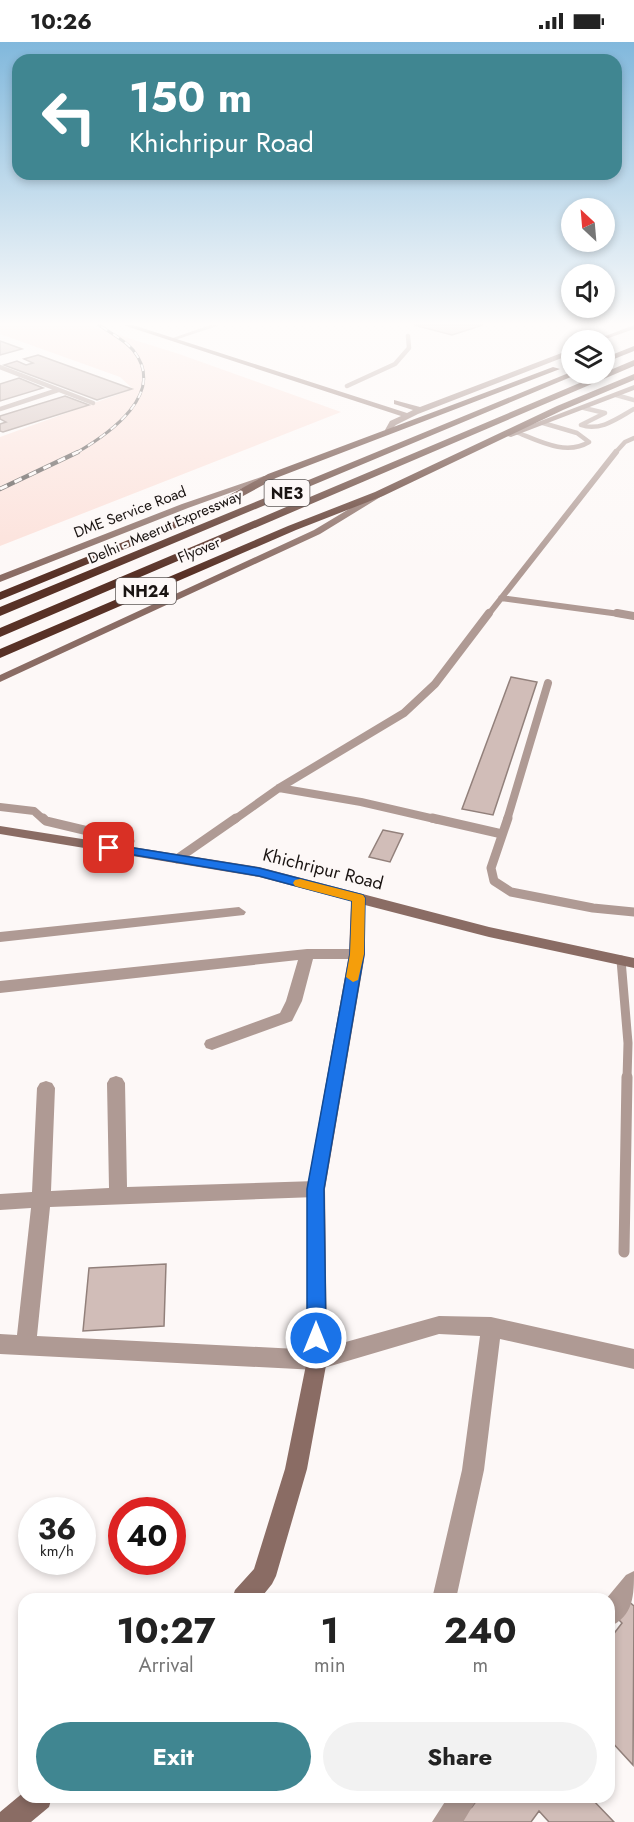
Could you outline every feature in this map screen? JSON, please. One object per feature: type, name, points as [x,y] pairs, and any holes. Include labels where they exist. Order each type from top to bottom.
[{"type":"highway","name":"Flyover","points":[[0,596],[206,512],[272,476],[449,408]]},
{"type":"highway","name":"Delhi - Meerut Expressway","points":[[0,612],[492,408]]},
{"type":"highway","name":"Delhi - Meerut Expressway","points":[[0,633],[528,408]]},
{"type":"highway","name":"Flyover","points":[[0,654],[292,528],[380,494],[512,434],[560,408]]},
{"type":"street","points":[[385,408],[408,416]]},
{"type":"street","points":[[415,408],[421,410]]},
{"type":"street","points":[[389,430],[393,423],[426,408]]},
{"type":"street","points":[[512,434],[582,408]]},
{"type":"street","name":"DME Service Road","points":[[0,579],[186,506],[272,476]]},
{"type":"street","points":[[0,679],[316,532],[380,494]]},
{"type":"street","name":"Khichripur Road","points":[[0,830],[259,872],[489,932],[628,962]]},
{"type":"street","points":[[249,1593],[264,1576],[296,1469],[316,1360],[316,1189],[357,954],[358,898]]},
{"type":"street","points":[[0,938],[239,912]]},
{"type":"street","points":[[0,987],[307,954],[357,954]]},
{"type":"street","points":[[212,1044],[286,1017],[294,1001],[307,954]]},
{"type":"street","points":[[116,1083],[118,1195]]},
{"type":"street","points":[[26,1344],[41,1199],[46,1088]]},
{"type":"street","points":[[0,1202],[118,1195],[316,1189]]},
{"type":"street","points":[[0,1344],[316,1360],[439,1326],[491,1326],[634,1359]]},
{"type":"street","points":[[445,1593],[473,1470],[491,1326]]},
{"type":"street","points":[[615,1607],[634,1583]]},
{"type":"street","points":[[10,1822],[32,1803]]},
{"type":"street","points":[[446,1822],[460,1803]]},
{"type":"lane","points":[[592,408],[622,416]]},
{"type":"lane","points":[[594,408],[622,416]]},
{"type":"lane","points":[[605,413],[581,426],[594,428],[634,409]]},
{"type":"lane","points":[[512,434],[560,446],[577,447],[589,442],[582,436],[543,423]]},
{"type":"lane","points":[[177,859],[279,788],[404,713],[435,684],[601,468],[625,442],[634,438]]},
{"type":"lane","points":[[501,598],[634,616]]},
{"type":"lane","points":[[548,683],[491,868],[494,880],[511,892],[593,908],[634,912]]},
{"type":"lane","points":[[279,788],[361,802],[502,834]]},
{"type":"lane","points":[[0,807],[34,812],[46,820],[130,842]]},
{"type":"lane","points":[[624,1252],[628,962]]},
{"type":"shaded area","points":[[80,408],[330,408],[341,412],[0,546],[0,437]]},
{"type":"building","points":[[26,408],[79,408],[3,432],[0,431],[0,424],[6,422],[0,419],[0,416]]},
{"type":"building","points":[[511,677],[537,682],[493,815],[462,809]]},
{"type":"building","points":[[383,830],[403,834],[390,862],[369,857]]},
{"type":"building","points":[[166,1264],[164,1326],[83,1331],[89,1268]]},
{"type":"building","points":[[627,1600],[634,1606],[633,1765],[615,1746],[615,1632],[622,1623],[615,1616]]},
{"type":"building","points":[[475,1803],[596,1803],[614,1822],[549,1822],[539,1811],[531,1822],[452,1822]]},
{"type":"railway","points":[[76,453],[104,435],[131,408]]},
{"type":"railway","points":[[0,489],[76,453]]},
{"type":"slow traffic","points":[[300,883],[358,898],[357,954],[353,977]]},
{"type":"route","points":[[109,848],[259,872],[358,898],[357,954],[316,1189],[316,1338]]}]
